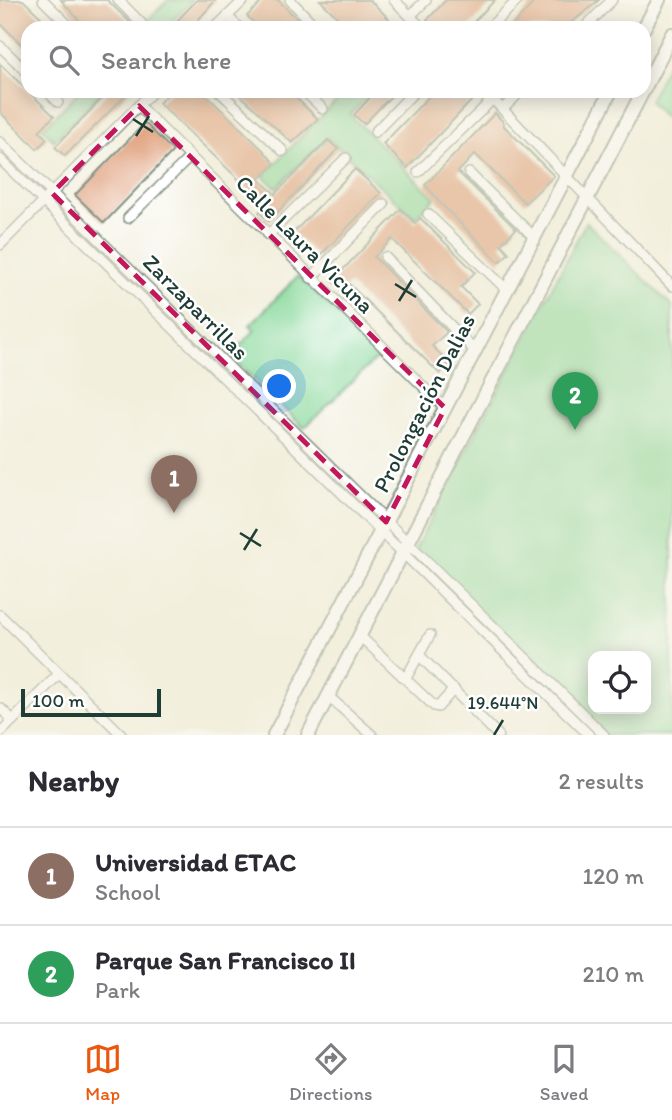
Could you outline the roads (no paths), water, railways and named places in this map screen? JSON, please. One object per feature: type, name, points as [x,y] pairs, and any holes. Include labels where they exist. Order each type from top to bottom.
[{"type":"main road","points":[[648,21],[659,0]]},
{"type":"main road","points":[[651,75],[672,34]]},
{"type":"main road","name":"Prolongación Dalias","points":[[274,735],[607,98]]},
{"type":"main road","points":[[308,735],[639,98]]},
{"type":"street","points":[[43,0],[64,21]]},
{"type":"street","points":[[118,0],[139,21]]},
{"type":"street","points":[[222,21],[244,0]]},
{"type":"street","points":[[290,0],[310,21]]},
{"type":"street","points":[[394,0],[415,21]]},
{"type":"street","points":[[410,16],[426,0]]},
{"type":"street","points":[[496,21],[517,0]]},
{"type":"street","points":[[591,21],[612,0]]},
{"type":"street","points":[[227,16],[232,21]]},
{"type":"street","points":[[0,46],[21,66]]},
{"type":"street","points":[[54,98],[58,102]]},
{"type":"street","points":[[0,245],[146,98]]},
{"type":"street","points":[[226,98],[283,151]]},
{"type":"street","points":[[311,98],[323,110]]},
{"type":"street","points":[[375,132],[408,98]]},
{"type":"street","points":[[503,108],[514,98]]},
{"type":"street","points":[[418,172],[493,99],[672,286]]},
{"type":"street","name":"Calle Laura Vicuna","points":[[139,106],[445,408]]},
{"type":"street","name":"Zarzaparrillas","points":[[0,142],[384,527],[402,554],[589,735]]},
{"type":"street","points":[[128,218],[190,157]]},
{"type":"street","points":[[268,235],[346,158]]},
{"type":"street","name":"Zarzaparrillas","points":[[0,159],[384,527],[409,542],[604,735]]},
{"type":"street","points":[[469,173],[534,237]]},
{"type":"street","points":[[312,278],[384,204]]},
{"type":"street","points":[[428,214],[506,289]]},
{"type":"street","points":[[385,257],[475,351]]},
{"type":"street","points":[[0,615],[122,735]]},
{"type":"street","points":[[405,678],[430,635]]},
{"type":"street","points":[[360,636],[438,707],[454,689]]},
{"type":"street","points":[[419,655],[498,735]]},
{"type":"street","points":[[0,733],[59,674]]},
{"type":"street","points":[[328,696],[372,735]]},
{"type":"street","points":[[0,708],[13,720]]},
{"type":"place","name":"Parque San Francisco II","points":[[575,430]]},
{"type":"place","name":"Universidad ETAC","points":[[174,513]]}]
